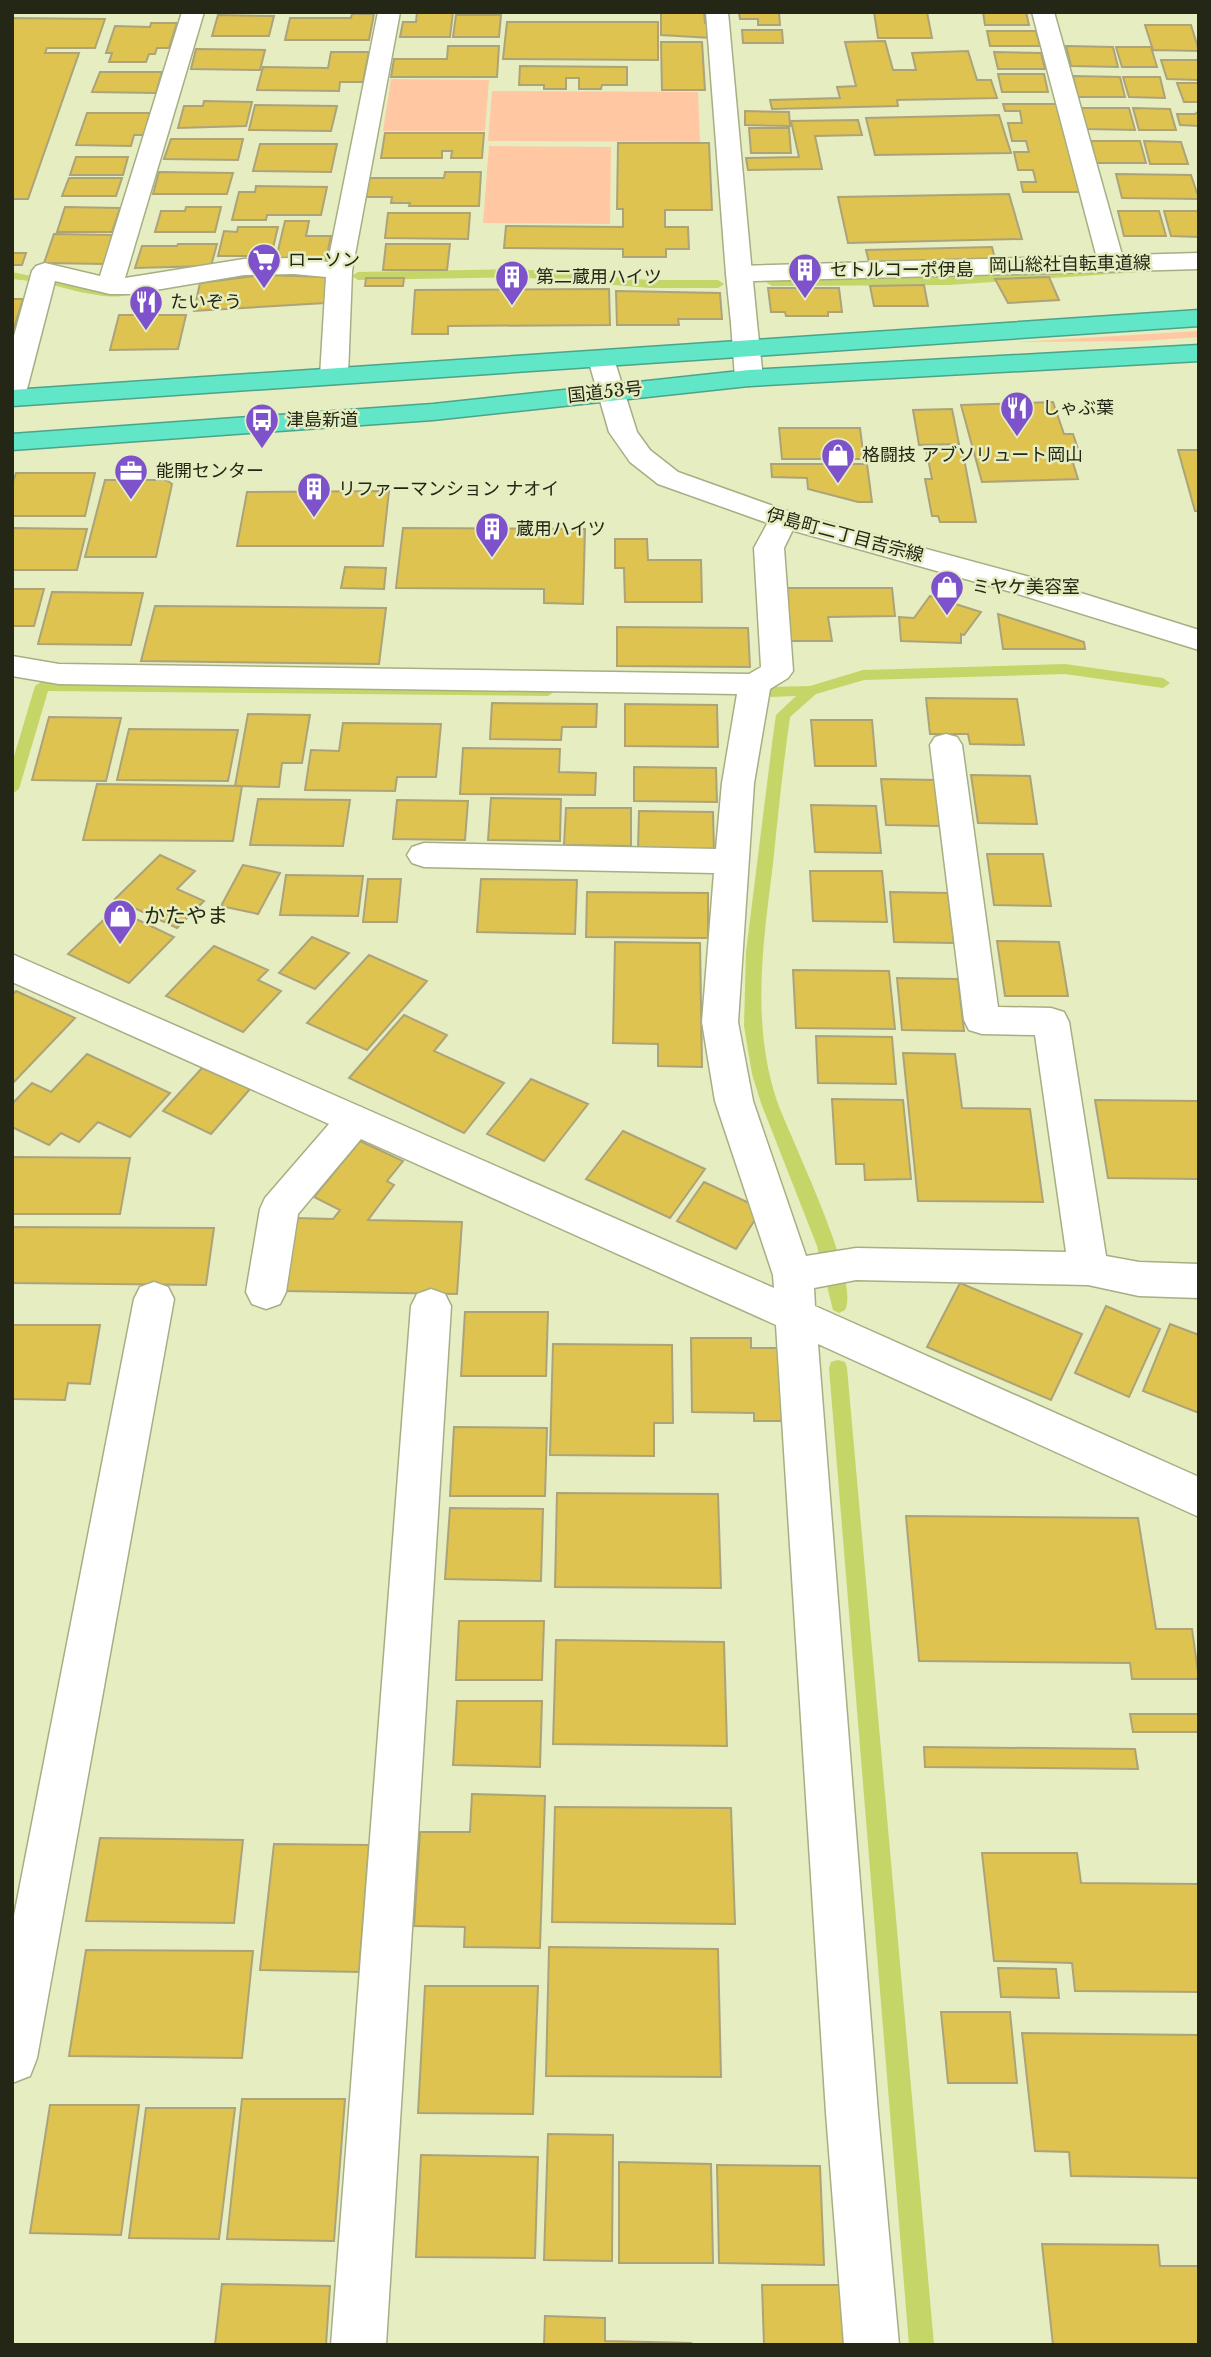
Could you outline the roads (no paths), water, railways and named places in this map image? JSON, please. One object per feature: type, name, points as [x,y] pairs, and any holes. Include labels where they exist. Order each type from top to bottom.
[{"type":"highway","name":"国道53号","points":[[12,396],[601,359],[745,335],[1199,318]]},
{"type":"highway","name":"国道53号","points":[[12,442],[433,412],[749,378],[1199,353]]},
{"type":"highway","points":[[12,426],[262,412],[348,418]]},
{"type":"street","points":[[110,286],[193,12]]},
{"type":"street","points":[[334,376],[339,271],[390,12]]},
{"type":"street","points":[[718,12],[749,378]]},
{"type":"street","points":[[1042,12],[1111,262]]},
{"type":"street","name":"岡山総社自転車道線","points":[[739,274],[1199,261]]},
{"type":"street","points":[[12,396],[45,271],[110,286],[132,286],[244,267],[293,266],[339,271]]},
{"type":"street","points":[[12,279],[43,282]]},
{"type":"street","name":"伊島町二丁目吉宗線","points":[[601,359],[623,432],[640,456],[668,478],[716,498],[783,519],[1019,583],[1199,640]]},
{"type":"street","points":[[12,666],[59,674],[755,684],[777,671],[769,548],[783,519]]},
{"type":"street","points":[[755,684],[738,783],[720,1022],[734,1101],[800,1289],[851,2099],[872,2345]]},
{"type":"street","points":[[946,745],[982,1020],[1051,1022],[1088,1269]]},
{"type":"street","points":[[424,855],[732,861]]},
{"type":"street","points":[[12,967],[354,1121],[800,1289],[934,1377],[1199,1498]]},
{"type":"street","points":[[266,1292],[279,1209],[354,1121]]},
{"type":"street","points":[[800,1289],[856,1264],[1088,1269],[1139,1279],[1199,1281]]},
{"type":"street","points":[[12,2058],[154,1299]]},
{"type":"street","points":[[358,2345],[431,1306]]},
{"type":"waterway","points":[[772,282],[949,281],[1136,270]]},
{"type":"waterway","points":[[212,280],[271,273]]},
{"type":"waterway","points":[[358,276],[517,273],[650,284],[718,284]]},
{"type":"waterway","points":[[12,275],[30,277]]},
{"type":"waterway","points":[[53,282],[101,292],[125,293]]},
{"type":"waterway","points":[[811,691],[863,675],[1065,669],[1163,683]]},
{"type":"waterway","points":[[12,789],[42,686],[548,691]]},
{"type":"waterway","points":[[770,692],[811,691]]},
{"type":"waterway","points":[[811,691],[783,715],[754,952],[752,1026],[760,1074],[769,1103],[816,1217],[834,1275],[839,1305]]},
{"type":"waterway","points":[[838,1368],[922,2345]]},
{"type":"place","name":"ローソン","points":[[264,290]]},
{"type":"place","name":"セトルコーポ伊島","points":[[805,300]]},
{"type":"place","name":"第二蔵用ハイツ","points":[[512,307]]},
{"type":"place","name":"たいぞう","points":[[146,332]]},
{"type":"place","name":"しゃぶ葉","points":[[1017,438]]},
{"type":"place","name":"津島新道","points":[[262,450]]},
{"type":"place","name":"格闘技 アブソリュート岡山","points":[[838,485]]},
{"type":"place","name":"能開センター","points":[[131,501]]},
{"type":"place","name":"リファーマンション ナオイ","points":[[314,519]]},
{"type":"place","name":"蔵用ハイツ","points":[[492,559]]},
{"type":"place","name":"ミヤケ美容室","points":[[947,617]]},
{"type":"place","name":"かたやま","points":[[120,946]]}]
